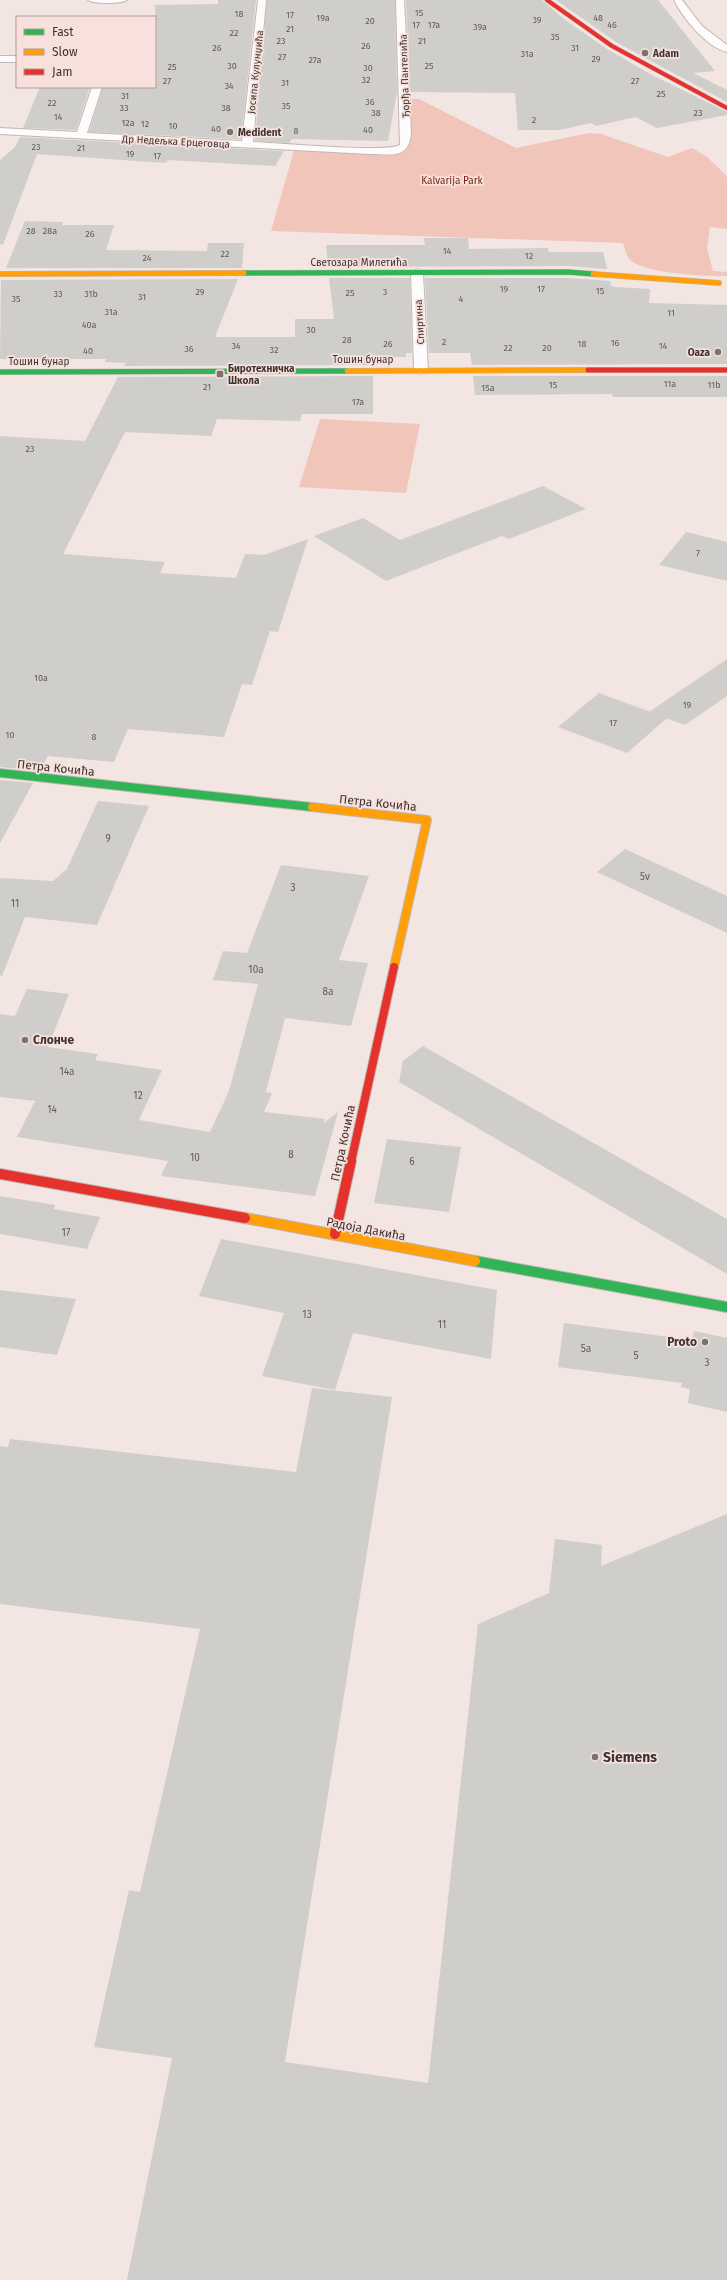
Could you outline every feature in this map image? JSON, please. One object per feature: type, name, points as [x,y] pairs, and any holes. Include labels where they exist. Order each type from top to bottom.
[{"type":"street","points":[[92,0],[123,0],[120,11]]},
{"type":"street","name":"Јосипа Кулунџића","points":[[247,145],[262,0]]},
{"type":"street","name":"Ђорђа Пантелића","points":[[400,0],[404,47],[406,133],[405,145],[400,150]]},
{"type":"street","points":[[547,0],[578,24],[635,61],[727,108]]},
{"type":"street","points":[[678,0],[695,24],[713,41],[727,49]]},
{"type":"street","points":[[0,58],[16,59]]},
{"type":"street","points":[[81,136],[97,88]]},
{"type":"street","name":"Др Недељка Ерцеговца","points":[[0,131],[369,151],[400,150]]},
{"type":"street","name":"Спиртина","points":[[417,273],[421,370]]},
{"type":"street","name":"Светозара Милетића","points":[[0,274],[597,273],[719,283]]},
{"type":"street","name":"Тошин бунар","points":[[0,372],[727,370]]},
{"type":"street","name":"Петра Кочића","points":[[0,774],[427,820],[335,1234]]},
{"type":"street","name":"Радоја Дакића","points":[[0,1174],[335,1234],[542,1275],[727,1307]]},
{"type":"green space","name":"Kalvarija Park","points":[[419,99],[516,148],[589,133],[601,134],[668,157],[692,148],[707,157],[726,175],[727,178],[727,229],[710,227],[707,248],[713,271],[727,272],[727,276],[691,275],[648,268],[630,260],[623,243],[271,231],[295,147],[400,150],[404,101]]},
{"type":"green space","points":[[320,419],[420,424],[406,493],[299,487]]},
{"type":"building","points":[[218,0],[256,0],[241,139],[89,132],[103,88],[156,88],[155,5],[218,4]]},
{"type":"building","points":[[267,0],[395,0],[397,92],[388,141],[292,139],[289,143],[255,141]]},
{"type":"building","points":[[406,0],[542,0],[564,19],[607,49],[652,75],[727,112],[727,115],[657,128],[636,117],[596,126],[591,123],[560,130],[518,130],[515,93],[410,92]]},
{"type":"building","points":[[556,0],[658,0],[715,71],[693,73],[727,90],[727,102],[616,42]]},
{"type":"building","points":[[40,88],[90,88],[76,130],[23,128]]},
{"type":"building","points":[[20,137],[284,151],[275,166],[168,160],[165,163],[37,154],[3,245],[0,244],[0,160],[15,147]]},
{"type":"building","points":[[25,221],[63,222],[62,225],[114,225],[106,250],[207,251],[208,243],[244,243],[242,268],[6,268]]},
{"type":"building","points":[[424,238],[468,238],[469,249],[548,248],[549,252],[603,252],[607,269],[568,266],[328,267],[326,245],[425,245]]},
{"type":"building","points":[[329,278],[410,278],[412,353],[406,353],[406,357],[372,357],[373,365],[124,366],[126,363],[105,362],[106,359],[0,359],[1,280],[238,279],[215,337],[295,337],[295,319],[334,319]]},
{"type":"building","points":[[425,278],[568,278],[610,281],[611,286],[616,287],[650,289],[649,303],[727,305],[727,364],[472,365],[470,353],[429,353]]},
{"type":"building","points":[[373,376],[373,414],[302,414],[300,421],[217,419],[211,436],[125,432],[63,554],[165,562],[160,573],[236,578],[245,554],[264,555],[308,539],[278,632],[270,631],[252,685],[242,684],[224,737],[128,729],[114,762],[48,756],[40,771],[0,767],[0,436],[85,441],[118,377]]},
{"type":"building","points":[[473,376],[727,376],[727,397],[613,397],[612,394],[475,395]]},
{"type":"building","points":[[543,486],[586,509],[509,539],[502,536],[386,581],[314,536],[363,518],[400,540]]},
{"type":"building","points":[[686,532],[727,542],[727,581],[659,565]]},
{"type":"building","points":[[727,659],[727,696],[685,725],[649,712]]},
{"type":"building","points":[[599,693],[667,718],[627,753],[558,727]]},
{"type":"building","points":[[0,780],[33,783],[0,843]]},
{"type":"building","points":[[98,801],[149,806],[97,925],[25,917],[2,976],[0,975],[0,878],[53,881],[67,869]]},
{"type":"building","points":[[625,849],[727,896],[727,933],[597,872]]},
{"type":"building","points":[[281,865],[369,876],[339,960],[368,963],[351,1026],[285,1018],[266,1092],[272,1093],[264,1112],[325,1119],[324,1123],[338,1112],[315,1196],[161,1176],[168,1161],[17,1137],[35,1101],[0,1097],[0,1014],[15,1016],[27,989],[69,994],[48,1047],[98,1054],[95,1060],[162,1070],[139,1120],[210,1132],[229,1091],[258,984],[213,980],[223,951],[247,953]]},
{"type":"building","points":[[423,1046],[727,1219],[727,1274],[399,1082],[403,1061]]},
{"type":"building","points":[[387,1139],[461,1147],[449,1212],[374,1203]]},
{"type":"building","points":[[0,1196],[55,1205],[54,1209],[100,1217],[87,1249],[0,1234]]},
{"type":"building","points":[[221,1239],[497,1290],[491,1359],[353,1333],[335,1390],[262,1376],[284,1313],[199,1296]]},
{"type":"building","points":[[0,1290],[76,1299],[57,1355],[0,1347]]},
{"type":"building","points":[[564,1323],[692,1340],[694,1331],[727,1338],[727,1412],[688,1403],[690,1389],[681,1387],[682,1383],[558,1367]]},
{"type":"building","name":"Siemens","points":[[312,1388],[392,1397],[285,2062],[428,2083],[478,1624],[549,1593],[555,1539],[602,1545],[601,1566],[727,1514],[727,2280],[127,2280],[172,2058],[94,2047],[129,1890],[140,1892],[200,1629],[0,1604],[0,1446],[8,1447],[10,1439],[296,1472]]},
{"type":"traffic: fast","points":[[244,273],[568,272],[593,274]]},
{"type":"traffic: fast","points":[[0,372],[347,371]]},
{"type":"traffic: fast","points":[[0,773],[312,807]]},
{"type":"traffic: fast","points":[[475,1261],[727,1307]]},
{"type":"traffic: slow","points":[[0,274],[244,273]]},
{"type":"traffic: slow","points":[[593,274],[719,283]]},
{"type":"traffic: slow","points":[[347,371],[588,370]]},
{"type":"traffic: slow","points":[[312,807],[427,820],[394,967]]},
{"type":"traffic: slow","points":[[245,1218],[475,1261]]},
{"type":"traffic: jam","points":[[547,0],[612,46],[727,108]]},
{"type":"traffic: jam","points":[[588,370],[727,370]]},
{"type":"traffic: jam","points":[[335,1234],[394,967]]},
{"type":"traffic: jam","points":[[0,1174],[245,1218]]},
{"type":"place","name":"Adam","points":[[645,53]]},
{"type":"place","name":"Medident","points":[[230,132]]},
{"type":"place","name":"Oaza","points":[[718,352]]},
{"type":"place","name":"Биротехничка Школа","points":[[220,374]]},
{"type":"place","name":"Слонче","points":[[25,1040]]},
{"type":"place","name":"Proto","points":[[705,1342]]},
{"type":"place","name":"Siemens","points":[[595,1757]]}]
